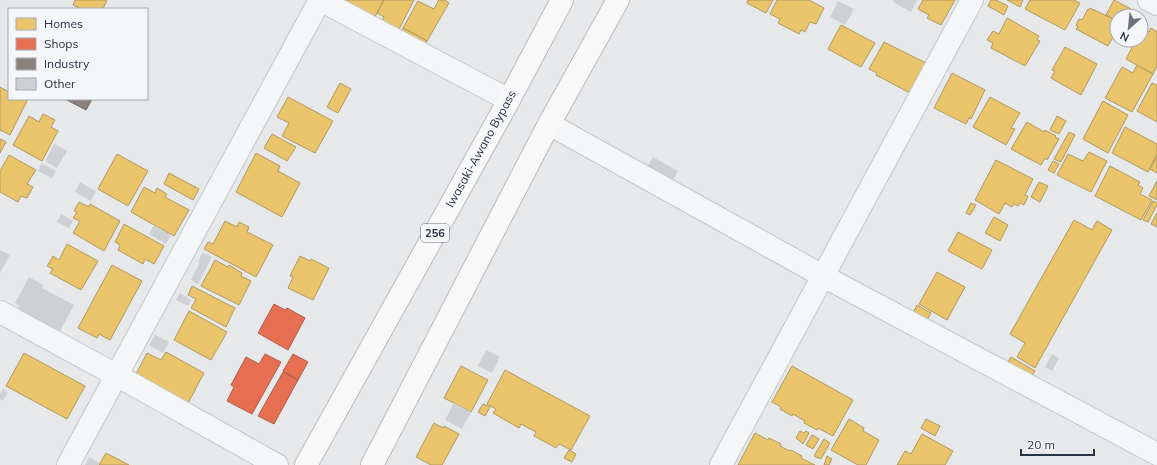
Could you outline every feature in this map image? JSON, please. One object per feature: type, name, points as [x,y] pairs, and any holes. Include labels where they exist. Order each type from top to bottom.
[{"type":"highway","name":"Iwasaki-Awano Bypass","points":[[306,465],[509,100],[562,0]]},
{"type":"highway","points":[[372,465],[548,124],[618,0]]},
{"type":"street","points":[[68,465],[320,0],[509,100]]},
{"type":"street","points":[[721,465],[972,0]]},
{"type":"street","points":[[1149,0],[1157,4]]},
{"type":"street","points":[[548,124],[823,276],[1157,454]]},
{"type":"street","points":[[0,312],[277,465]]},
{"type":"building: Homes","points":[[75,0],[107,0],[103,8],[79,8],[73,5]]},
{"type":"building: Homes","points":[[341,0],[384,0],[372,22]]},
{"type":"building: Homes","points":[[384,0],[414,0],[396,35],[379,27],[384,17],[377,13]]},
{"type":"building: Homes","points":[[439,0],[445,0],[449,3],[427,41],[403,28],[418,1],[434,9]]},
{"type":"building: Homes","points":[[748,0],[773,0],[766,13],[747,3]]},
{"type":"building: Homes","points":[[777,0],[809,0],[824,8],[816,24],[810,22],[805,32],[801,30],[799,34],[778,23],[780,19],[770,14]]},
{"type":"building: Homes","points":[[923,0],[955,0],[941,25],[927,18],[929,15],[918,9]]},
{"type":"building: Homes","points":[[991,0],[996,0],[1008,6],[1004,15],[988,6]]},
{"type":"building: Homes","points":[[1007,0],[1023,0],[1020,7]]},
{"type":"building: Homes","points":[[1030,0],[1074,0],[1080,3],[1065,30],[1025,9]]},
{"type":"building: Homes","points":[[1114,0],[1129,8],[1110,8]]},
{"type":"building: Homes","points":[[1090,8],[1109,17],[1108,46],[1076,29],[1078,27],[1076,25],[1079,19],[1082,20],[1088,9],[1089,10]]},
{"type":"building: Homes","points":[[1109,9],[1109,17],[1106,15]]},
{"type":"building: Homes","points":[[1007,18],[1039,36],[1037,40],[1040,41],[1025,66],[991,48],[993,43],[987,40],[993,31],[999,34]]},
{"type":"building: Homes","points":[[841,25],[875,43],[861,67],[828,49]]},
{"type":"building: Homes","points":[[403,28],[427,41],[423,50],[399,36]]},
{"type":"building: Homes","points":[[1151,28],[1157,32],[1157,66],[1153,74],[1126,59],[1132,48],[1149,48],[1149,32]]},
{"type":"building: Homes","points":[[884,42],[926,63],[910,93],[876,75],[877,73],[869,69]]},
{"type":"building: Homes","points":[[1065,47],[1097,64],[1081,95],[1051,78],[1055,71],[1052,70]]},
{"type":"building: Homes","points":[[1137,65],[1153,74],[1132,112],[1105,98],[1122,67],[1133,73]]},
{"type":"building: Homes","points":[[952,73],[985,90],[971,119],[969,118],[966,124],[934,108]]},
{"type":"building: Homes","points":[[340,83],[351,89],[338,113],[327,107]]},
{"type":"building: Homes","points":[[1152,83],[1157,85],[1157,122],[1137,111]]},
{"type":"building: Homes","points":[[0,87],[8,91],[8,100],[27,101],[10,135],[0,130]]},
{"type":"building: Homes","points":[[288,97],[333,121],[315,153],[282,136],[289,123],[277,117]]},
{"type":"building: Homes","points":[[990,97],[1020,113],[1011,128],[1015,129],[1006,145],[973,127]]},
{"type":"building: Homes","points":[[1103,101],[1128,115],[1108,153],[1083,139]]},
{"type":"building: Homes","points":[[43,114],[55,120],[51,127],[58,131],[42,161],[13,145],[29,116],[39,122]]},
{"type":"building: Homes","points":[[1057,116],[1066,121],[1059,134],[1050,130]]},
{"type":"building: Homes","points":[[1027,122],[1044,132],[1045,130],[1059,139],[1047,160],[1045,158],[1041,165],[1011,149]]},
{"type":"building: Homes","points":[[1125,127],[1157,144],[1157,154],[1148,172],[1112,153]]},
{"type":"building: Homes","points":[[1069,132],[1075,135],[1061,162],[1054,159]]},
{"type":"building: Homes","points":[[272,134],[296,147],[287,161],[264,148]]},
{"type":"building: Homes","points":[[0,139],[6,142],[0,153]]},
{"type":"building: Homes","points":[[1089,152],[1107,161],[1091,192],[1057,175],[1068,154],[1083,161]]},
{"type":"building: Homes","points":[[256,153],[280,166],[278,171],[300,183],[282,217],[236,192]]},
{"type":"building: Homes","points":[[117,154],[148,171],[128,206],[98,189]]},
{"type":"building: Homes","points":[[9,155],[36,170],[27,184],[33,187],[27,198],[21,196],[18,202],[0,192],[0,171]]},
{"type":"building: Homes","points":[[1157,156],[1157,173],[1150,169]]},
{"type":"building: Homes","points":[[996,160],[1033,179],[1025,195],[1028,196],[1024,205],[1020,203],[1018,206],[1014,204],[1012,207],[1005,203],[999,214],[975,200]]},
{"type":"building: Homes","points":[[1053,161],[1059,164],[1054,173],[1048,170]]},
{"type":"building: Homes","points":[[1110,166],[1140,182],[1138,185],[1143,188],[1140,194],[1152,200],[1141,220],[1095,196]]},
{"type":"building: Homes","points":[[169,173],[199,189],[193,200],[164,184]]},
{"type":"building: Homes","points":[[1157,181],[1157,200],[1149,196]]},
{"type":"building: Homes","points":[[1039,182],[1048,186],[1040,202],[1031,197]]},
{"type":"building: Homes","points":[[144,187],[155,193],[157,188],[167,194],[165,197],[189,210],[174,236],[131,212]]},
{"type":"building: Homes","points":[[1153,201],[1157,203],[1157,205],[1148,222],[1143,220]]},
{"type":"building: Homes","points":[[79,202],[89,207],[90,204],[120,221],[104,251],[73,233],[80,221],[73,218],[77,212],[74,211]]},
{"type":"building: Homes","points":[[971,203],[976,205],[970,215],[966,213]]},
{"type":"building: Homes","points":[[1157,213],[1157,227],[1151,224]]},
{"type":"building: Homes","points":[[994,217],[1008,225],[1000,241],[985,233]]},
{"type":"building: Homes","points":[[1074,220],[1092,230],[1097,221],[1112,230],[1035,368],[1017,357],[1025,343],[1010,334]]},
{"type":"building: Homes","points":[[225,221],[237,227],[239,222],[249,227],[247,232],[273,245],[256,277],[204,249],[208,242],[213,244]]},
{"type":"building: Homes","points":[[124,224],[164,246],[154,264],[145,259],[143,264],[118,250],[120,245],[115,242]]},
{"type":"building: Homes","points":[[958,232],[992,250],[982,269],[948,251]]},
{"type":"building: Homes","points":[[67,244],[98,261],[81,290],[50,273],[53,269],[47,266],[53,256],[59,260]]},
{"type":"building: Homes","points":[[300,256],[310,261],[311,259],[329,268],[313,300],[288,288],[293,277],[290,276]]},
{"type":"building: Homes","points":[[215,260],[228,267],[229,265],[242,273],[241,276],[251,281],[239,305],[201,286]]},
{"type":"building: Homes","points":[[112,265],[142,281],[110,340],[99,334],[97,338],[78,328]]},
{"type":"building: Homes","points":[[937,272],[965,287],[947,320],[919,304]]},
{"type":"building: Homes","points":[[192,286],[235,308],[226,327],[191,308],[196,299],[188,295]]},
{"type":"building: Homes","points":[[917,305],[931,313],[926,322],[912,315]]},
{"type":"building: Homes","points":[[189,311],[227,332],[211,360],[174,340]]},
{"type":"building: Homes","points":[[166,352],[204,373],[187,405],[136,374],[147,353],[161,360]]},
{"type":"building: Homes","points":[[24,353],[85,386],[67,419],[6,386]]},
{"type":"building: Homes","points":[[1011,357],[1035,371],[1031,377],[1007,363]]},
{"type":"building: Homes","points":[[461,366],[488,380],[471,412],[444,398]]},
{"type":"building: Homes","points":[[792,366],[853,400],[833,436],[804,423],[805,421],[793,414],[792,416],[772,402]]},
{"type":"building: Homes","points":[[505,370],[590,416],[571,450],[559,444],[556,448],[534,436],[536,432],[521,424],[519,428],[493,413],[496,409],[487,404]]},
{"type":"building: Homes","points":[[483,404],[490,407],[485,416],[478,412]]},
{"type":"building: Homes","points":[[849,419],[864,428],[863,431],[879,440],[866,465],[858,465],[831,450]]},
{"type":"building: Homes","points":[[926,419],[940,426],[935,436],[921,428]]},
{"type":"building: Homes","points":[[434,423],[443,428],[444,426],[459,434],[442,465],[431,465],[416,457]]},
{"type":"building: Homes","points":[[800,431],[804,433],[806,431],[809,433],[803,444],[796,438]]},
{"type":"building: Homes","points":[[755,433],[768,440],[769,438],[781,444],[780,446],[790,451],[791,450],[802,456],[801,458],[815,465],[738,465]]},
{"type":"building: Homes","points":[[922,434],[953,451],[945,465],[897,465],[905,451],[911,454]]},
{"type":"building: Homes","points":[[812,435],[819,439],[813,449],[806,445]]},
{"type":"building: Homes","points":[[824,439],[830,443],[821,459],[814,456]]},
{"type":"building: Homes","points":[[569,450],[576,454],[572,462],[564,458]]},
{"type":"building: Homes","points":[[106,453],[129,465],[99,465]]},
{"type":"building: Homes","points":[[827,456],[832,459],[829,465],[824,465]]},
{"type":"building: Shops","points":[[274,304],[285,310],[287,308],[305,318],[288,350],[258,333]]},
{"type":"building: Shops","points":[[265,354],[281,362],[252,414],[227,401],[234,387],[231,385],[246,357],[259,364]]},
{"type":"building: Shops","points":[[293,354],[308,362],[298,380],[283,371]]},
{"type":"building: Shops","points":[[283,372],[298,380],[274,424],[258,416]]},
{"type":"building: Industry","points":[[67,100],[91,100],[86,110]]},
{"type":"building: Other","points":[[894,0],[917,0],[911,12],[893,2]]},
{"type":"building: Other","points":[[838,1],[854,9],[845,25],[830,17]]},
{"type":"building: Other","points":[[54,144],[67,151],[57,168],[45,161]]},
{"type":"building: Other","points":[[653,157],[678,171],[669,186],[644,173]]},
{"type":"building: Other","points":[[42,163],[56,171],[52,178],[38,171]]},
{"type":"building: Other","points":[[80,182],[96,191],[91,201],[75,192]]},
{"type":"building: Other","points":[[61,214],[73,221],[69,228],[57,222]]},
{"type":"building: Other","points":[[154,225],[171,235],[166,244],[149,234]]},
{"type":"building: Other","points":[[0,250],[10,255],[0,273]]},
{"type":"building: Other","points":[[203,252],[212,257],[198,284],[191,280]]},
{"type":"building: Other","points":[[29,277],[43,285],[42,288],[74,305],[58,335],[16,312],[20,306],[15,303]]},
{"type":"building: Other","points":[[180,293],[191,300],[188,306],[176,300]]},
{"type":"building: Other","points":[[155,335],[169,342],[163,353],[149,345]]},
{"type":"building: Other","points":[[486,350],[500,357],[492,373],[478,366]]},
{"type":"building: Other","points":[[1052,354],[1059,358],[1052,371],[1045,367]]},
{"type":"building: Other","points":[[3,389],[8,392],[3,401],[0,399],[0,394]]},
{"type":"building: Other","points":[[454,403],[471,412],[462,429],[445,420]]},
{"type":"building: Other","points":[[89,457],[99,463],[98,465],[85,465]]}]
